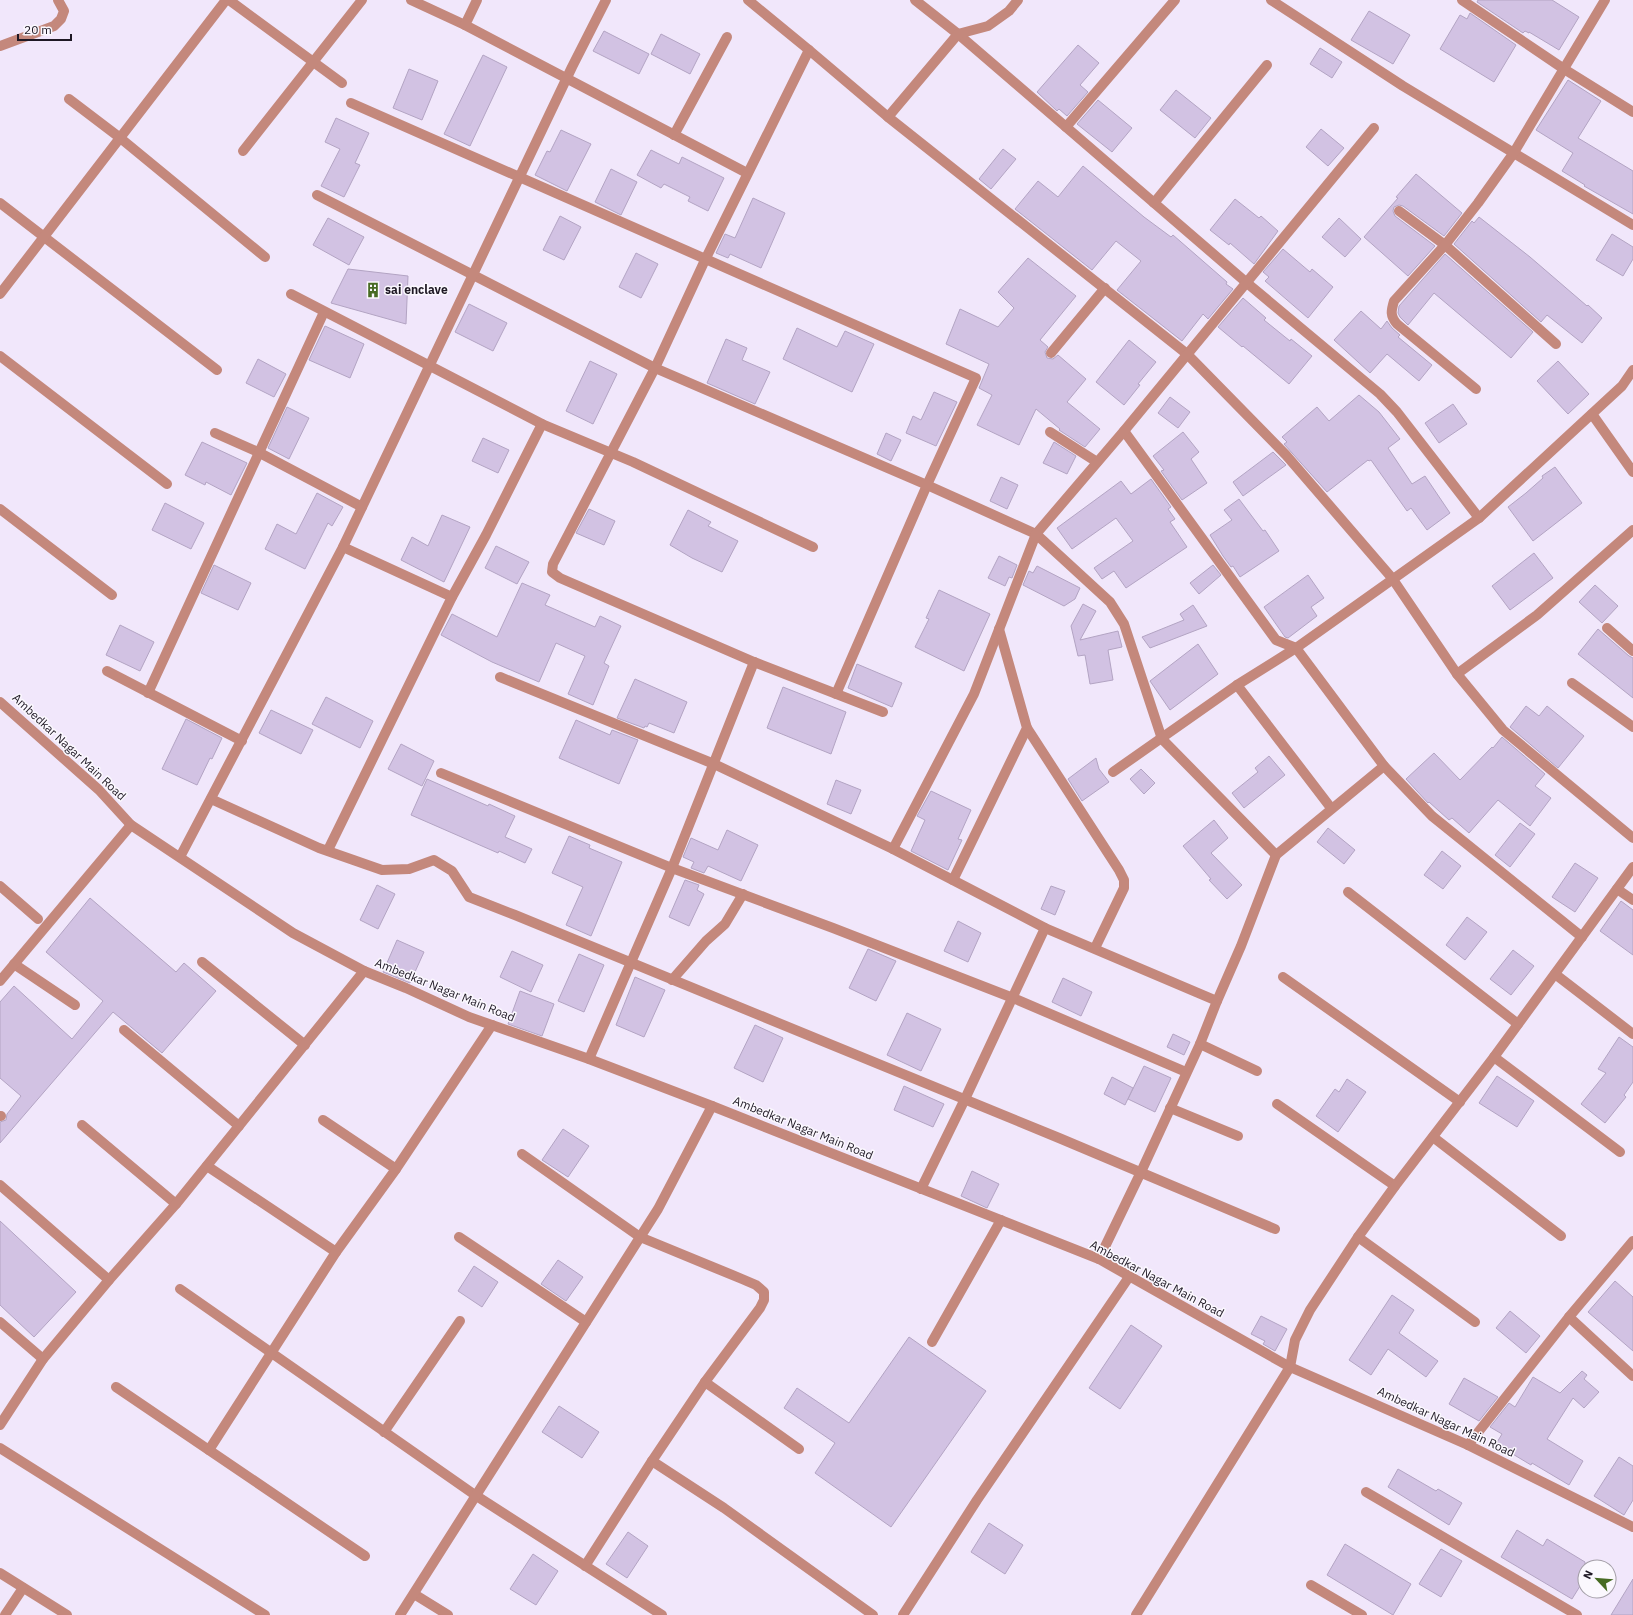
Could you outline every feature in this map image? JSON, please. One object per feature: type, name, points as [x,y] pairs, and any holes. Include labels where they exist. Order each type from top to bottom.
[{"type":"street","points":[[0,46],[54,26],[61,19],[64,11],[58,0]]},
{"type":"street","points":[[0,294],[119,137],[226,0]]},
{"type":"street","points":[[229,0],[342,83]]},
{"type":"street","points":[[242,151],[362,0]]},
{"type":"street","points":[[411,0],[465,25],[747,173]]},
{"type":"street","points":[[465,25],[477,0]]},
{"type":"street","points":[[180,858],[343,548],[567,78],[606,0]]},
{"type":"street","points":[[748,0],[888,117],[1187,354],[1286,455],[1392,578],[1457,674],[1503,730],[1513,740],[1633,838]]},
{"type":"street","points":[[914,0],[958,34],[1247,283],[1380,394],[1397,412],[1478,518]]},
{"type":"street","points":[[888,117],[958,34],[988,26],[1008,11],[1018,0]]},
{"type":"street","points":[[1066,127],[1175,0]]},
{"type":"street","points":[[1271,0],[1403,86],[1513,154],[1633,225]]},
{"type":"street","points":[[1462,0],[1564,69],[1633,112]]},
{"type":"street","points":[[1476,389],[1397,324],[1392,318],[1391,312],[1394,301],[1445,245],[1478,203],[1513,154],[1605,0]]},
{"type":"street","points":[[674,135],[727,37]]},
{"type":"street","points":[[809,50],[747,173],[655,368],[553,564],[552,572],[560,578],[754,662],[883,712]]},
{"type":"street","points":[[1154,203],[1267,65]]},
{"type":"street","points":[[69,99],[119,137],[265,257]]},
{"type":"street","points":[[351,103],[976,378],[927,485],[836,694]]},
{"type":"street","points":[[893,849],[974,694],[1036,534],[1124,431],[1374,128]]},
{"type":"street","points":[[317,195],[655,368],[927,485],[1036,534],[1110,602],[1124,624],[1162,739],[1276,855]]},
{"type":"street","points":[[0,203],[217,370]]},
{"type":"street","points":[[1399,211],[1445,245],[1556,344]]},
{"type":"street","points":[[1051,353],[1105,288]]},
{"type":"street","points":[[291,294],[542,424],[612,453],[813,547]]},
{"type":"street","points":[[148,693],[258,452],[324,312]]},
{"type":"street","points":[[0,356],[167,484]]},
{"type":"street","points":[[1113,772],[1162,739],[1237,684],[1296,648],[1478,518],[1622,386],[1633,370]]},
{"type":"street","points":[[1592,414],[1633,472]]},
{"type":"street","points":[[328,850],[452,597],[486,535],[542,424]]},
{"type":"street","points":[[1124,431],[1276,640],[1296,648],[1384,766],[1432,816],[1582,937]]},
{"type":"street","points":[[1050,432],[1097,462]]},
{"type":"street","points":[[215,433],[258,452],[362,507]]},
{"type":"street","points":[[0,509],[112,594]]},
{"type":"street","points":[[1457,674],[1538,615],[1633,530]]},
{"type":"street","points":[[343,548],[452,597]]},
{"type":"street","points":[[1607,628],[1633,650]]},
{"type":"street","points":[[999,629],[1027,728],[1124,880],[1124,888],[1095,948]]},
{"type":"street","points":[[589,1059],[672,868],[754,662]]},
{"type":"street","points":[[107,671],[242,741]]},
{"type":"street","points":[[500,677],[714,764],[893,849],[1046,928],[1217,1001]]},
{"type":"street","points":[[1572,683],[1633,727]]},
{"type":"street","points":[[1237,684],[1331,808]]},
{"type":"street","name":"Ambedkar Nagar Main Road","points":[[1,704],[99,790],[131,825],[293,932],[364,971],[406,988],[469,1017],[589,1059],[712,1106],[1099,1259],[1290,1367],[1468,1445],[1633,1527]]},
{"type":"street","points":[[952,880],[1027,728]]},
{"type":"street","points":[[1099,1259],[1200,1044],[1217,1001],[1242,946],[1276,855],[1331,808],[1384,766]]},
{"type":"street","points":[[441,773],[672,868],[833,928],[1013,998],[1186,1072]]},
{"type":"street","points":[[211,799],[319,848],[382,870],[409,869],[434,860],[452,871],[469,897],[965,1099],[1275,1229]]},
{"type":"street","points":[[0,981],[131,825]]},
{"type":"street","points":[[1136,1615],[1290,1367],[1295,1340],[1310,1310],[1358,1237],[1395,1186],[1494,1057],[1633,867]]},
{"type":"street","points":[[0,886],[38,919]]},
{"type":"street","points":[[1617,889],[1633,900]]},
{"type":"street","points":[[1348,892],[1518,1024]]},
{"type":"street","points":[[672,980],[706,940],[725,924],[743,894]]},
{"type":"street","points":[[921,1188],[1046,928]]},
{"type":"street","points":[[202,962],[305,1045]]},
{"type":"street","points":[[14,964],[75,1005]]},
{"type":"street","points":[[0,1425],[43,1360],[109,1280],[176,1204],[364,971]]},
{"type":"street","points":[[1555,974],[1633,1034]]},
{"type":"street","points":[[1283,977],[1460,1102]]},
{"type":"street","points":[[209,1450],[336,1252],[396,1169],[492,1025]]},
{"type":"street","points":[[124,1030],[239,1126]]},
{"type":"street","points":[[1200,1044],[1257,1071]]},
{"type":"street","points":[[1494,1057],[1620,1152]]},
{"type":"street","points":[[1277,1104],[1395,1186]]},
{"type":"street","points":[[400,1615],[475,1495],[658,1210],[712,1106]]},
{"type":"street","points":[[1170,1108],[1238,1136]]},
{"type":"street","points":[[323,1120],[396,1169]]},
{"type":"street","points":[[82,1125],[176,1204]]},
{"type":"street","points":[[1433,1137],[1561,1236]]},
{"type":"street","points":[[522,1154],[640,1238],[756,1285],[764,1292],[764,1300],[760,1308],[705,1382],[652,1461],[585,1566]]},
{"type":"street","points":[[207,1166],[336,1252]]},
{"type":"street","points":[[0,1185],[109,1280]]},
{"type":"street","points":[[932,1342],[1001,1220]]},
{"type":"street","points":[[459,1237],[586,1322]]},
{"type":"street","points":[[1358,1237],[1475,1322]]},
{"type":"street","points":[[1468,1445],[1569,1317],[1633,1241]]},
{"type":"street","points":[[903,1615],[977,1500],[1129,1277]]},
{"type":"street","points":[[180,1289],[475,1495],[662,1615]]},
{"type":"street","points":[[1569,1317],[1633,1376]]},
{"type":"street","points":[[384,1432],[460,1321]]},
{"type":"street","points":[[0,1322],[43,1360]]},
{"type":"street","points":[[705,1382],[799,1449]]},
{"type":"street","points":[[116,1387],[365,1556]]},
{"type":"street","points":[[0,1448],[252,1611],[265,1615]]},
{"type":"street","points":[[652,1461],[724,1508],[873,1615]]},
{"type":"street","points":[[1366,1492],[1577,1615]]},
{"type":"street","points":[[0,1573],[67,1615]]},
{"type":"street","points":[[1311,1585],[1362,1615]]},
{"type":"street","points":[[6,1615],[23,1588]]},
{"type":"street","points":[[414,1594],[448,1615]]},
{"type":"building","points":[[1478,0],[1552,0],[1579,17],[1559,50],[1529,32],[1525,31],[1523,33],[1477,2]]},
{"type":"building","points":[[1369,11],[1410,35],[1393,64],[1351,40]]},
{"type":"building","points":[[1470,13],[1516,45],[1494,82],[1440,49],[1460,15],[1467,19]]},
{"type":"building","points":[[604,31],[649,54],[639,74],[593,51]]},
{"type":"building","points":[[661,34],[700,54],[690,74],[651,54]]},
{"type":"building","points":[[1078,45],[1099,63],[1080,85],[1088,92],[1067,116],[1059,109],[1057,111],[1037,92]]},
{"type":"building","points":[[1320,48],[1342,62],[1332,78],[1310,64]]},
{"type":"building","points":[[483,55],[507,67],[470,146],[444,134]]},
{"type":"building","points":[[409,69],[438,81],[422,120],[393,108]]},
{"type":"building","points":[[1568,80],[1601,101],[1578,138],[1633,171],[1633,214],[1584,186],[1585,185],[1562,171],[1573,153],[1536,130]]},
{"type":"building","points":[[1176,90],[1211,118],[1195,138],[1160,110]]},
{"type":"building","points":[[1098,100],[1132,128],[1112,152],[1077,124]]},
{"type":"building","points":[[336,118],[369,133],[355,163],[360,165],[344,197],[321,186],[340,149],[325,142]]},
{"type":"building","points":[[1321,129],[1344,148],[1328,166],[1306,147]]},
{"type":"building","points":[[561,130],[591,144],[567,191],[535,175],[547,151],[550,152]]},
{"type":"building","points":[[1003,149],[1016,159],[991,189],[979,179]]},
{"type":"building","points":[[651,150],[679,164],[682,157],[724,178],[708,211],[688,201],[690,197],[664,184],[661,188],[637,175]]},
{"type":"building","points":[[1083,166],[1144,217],[1171,237],[1173,235],[1233,289],[1208,319],[1203,314],[1182,341],[1117,290],[1141,261],[1116,241],[1092,270],[1015,209],[1038,181],[1058,197]]},
{"type":"building","points":[[611,169],[637,182],[621,215],[595,202]]},
{"type":"building","points":[[1416,174],[1462,213],[1444,236],[1403,206],[1399,205],[1394,207],[1393,211],[1395,216],[1435,246],[1408,276],[1364,237],[1398,198],[1396,197]]},
{"type":"building","points":[[753,198],[785,213],[761,268],[730,254],[728,258],[716,253],[725,234],[735,238]]},
{"type":"building","points":[[1235,199],[1259,218],[1261,216],[1278,231],[1254,264],[1230,243],[1229,245],[1210,230]]},
{"type":"building","points":[[560,216],[581,227],[564,260],[543,250]]},
{"type":"building","points":[[1479,217],[1530,257],[1602,318],[1582,343],[1547,315],[1541,322],[1454,244],[1472,221],[1474,223]]},
{"type":"building","points":[[328,218],[364,237],[349,265],[313,245]]},
{"type":"building","points":[[1339,218],[1361,239],[1345,257],[1322,237]]},
{"type":"building","points":[[1612,234],[1633,247],[1633,259],[1623,276],[1596,260]]},
{"type":"building","points":[[1283,249],[1310,272],[1312,269],[1333,287],[1308,318],[1265,281],[1269,277],[1263,272]]},
{"type":"building","points":[[636,253],[658,264],[641,298],[619,287]]},
{"type":"building","points":[[1445,254],[1533,332],[1511,358],[1434,293],[1408,325],[1400,317],[1398,313],[1399,306]]},
{"type":"building","points":[[1028,258],[1076,296],[1040,340],[1048,347],[1045,352],[1047,358],[1053,359],[1058,355],[1086,379],[1067,402],[1100,429],[1085,447],[1059,430],[1060,429],[1036,409],[1019,445],[977,425],[992,395],[979,388],[989,364],[946,344],[960,309],[998,327],[1014,308],[998,292]]},
{"type":"building","name":"sai enclave","points":[[348,269],[408,276],[406,324],[331,303]]},
{"type":"building","points":[[1243,298],[1266,318],[1264,320],[1312,356],[1289,384],[1218,327]]},
{"type":"building","points":[[469,304],[507,323],[493,351],[455,332]]},
{"type":"building","points":[[1361,311],[1381,329],[1387,321],[1400,335],[1398,337],[1432,365],[1419,381],[1387,354],[1370,373],[1334,340]]},
{"type":"building","points":[[325,326],[364,344],[350,378],[309,360]]},
{"type":"building","points":[[797,328],[837,347],[845,331],[874,344],[852,392],[783,359]]},
{"type":"building","points":[[726,339],[747,348],[742,360],[770,372],[755,404],[707,383]]},
{"type":"building","points":[[1129,340],[1156,362],[1138,384],[1140,385],[1124,405],[1096,382]]},
{"type":"building","points":[[258,359],[286,374],[274,397],[246,383]]},
{"type":"building","points":[[590,361],[617,374],[593,424],[566,411]]},
{"type":"building","points":[[1558,361],[1589,394],[1568,414],[1537,381]]},
{"type":"building","points":[[934,392],[957,402],[936,446],[906,433],[913,416],[921,420]]},
{"type":"building","points":[[1359,395],[1379,412],[1400,439],[1388,448],[1412,484],[1425,476],[1450,513],[1427,530],[1411,508],[1407,511],[1371,460],[1368,460],[1327,492],[1284,444],[1287,442],[1282,437],[1317,407],[1329,421]]},
{"type":"building","points":[[1170,397],[1190,412],[1178,428],[1158,413]]},
{"type":"building","points":[[1453,404],[1467,424],[1439,443],[1425,423]]},
{"type":"building","points":[[287,407],[309,418],[289,459],[268,448]]},
{"type":"building","points":[[1183,432],[1199,452],[1191,459],[1207,483],[1182,500],[1161,471],[1164,470],[1153,456]]},
{"type":"building","points":[[886,433],[901,440],[891,461],[877,454]]},
{"type":"building","points":[[483,438],[509,450],[498,473],[472,461]]},
{"type":"building","points":[[202,442],[247,463],[231,495],[206,482],[205,485],[185,475]]},
{"type":"building","points":[[1054,442],[1076,456],[1067,474],[1043,463]]},
{"type":"building","points":[[1273,452],[1286,465],[1243,496],[1233,482]]},
{"type":"building","points":[[1555,467],[1582,503],[1533,541],[1508,507],[1543,478],[1542,476]]},
{"type":"building","points":[[1001,477],[1018,485],[1007,509],[990,501]]},
{"type":"building","points":[[1151,479],[1171,507],[1168,509],[1175,519],[1170,522],[1187,547],[1126,588],[1114,571],[1102,579],[1094,568],[1133,541],[1116,518],[1072,549],[1057,528],[1121,481],[1131,494]]},
{"type":"building","points":[[317,493],[343,507],[332,526],[328,523],[305,569],[265,549],[277,524],[296,534]]},
{"type":"building","points":[[1239,499],[1263,531],[1265,530],[1279,551],[1240,577],[1233,566],[1231,567],[1223,556],[1210,535],[1232,520],[1224,510]]},
{"type":"building","points":[[165,503],[204,523],[191,549],[152,530]]},
{"type":"building","points":[[589,509],[615,521],[604,545],[576,533]]},
{"type":"building","points":[[688,510],[711,522],[708,526],[738,541],[722,572],[692,558],[670,545]]},
{"type":"building","points":[[442,515],[470,527],[444,582],[401,560],[412,537],[428,546]]},
{"type":"building","points":[[496,546],[529,562],[517,584],[485,568]]},
{"type":"building","points":[[1534,553],[1553,578],[1510,610],[1492,586]]},
{"type":"building","points":[[999,556],[1017,565],[1012,578],[1009,577],[1005,586],[988,578]]},
{"type":"building","points":[[214,565],[251,583],[238,610],[201,593]]},
{"type":"building","points":[[1213,565],[1221,575],[1199,594],[1190,583]]},
{"type":"building","points":[[1037,566],[1080,588],[1075,599],[1064,606],[1023,585],[1029,571],[1033,573]]},
{"type":"building","points":[[1308,575],[1324,598],[1311,607],[1317,616],[1288,638],[1285,637],[1264,607]]},
{"type":"building","points":[[522,583],[550,595],[545,605],[595,627],[600,616],[621,626],[604,663],[609,666],[593,705],[568,694],[585,656],[556,643],[539,682],[492,662],[441,635],[452,614],[497,637]]},
{"type":"building","points":[[1595,585],[1618,606],[1602,623],[1579,602]]},
{"type":"building","points":[[939,590],[990,614],[964,671],[915,647],[929,619],[926,618]]},
{"type":"building","points":[[1083,604],[1096,611],[1080,640],[1118,631],[1122,647],[1108,650],[1113,680],[1090,684],[1085,655],[1078,656],[1071,626]]},
{"type":"building","points":[[1193,605],[1207,626],[1150,648],[1142,637],[1184,620],[1180,614]]},
{"type":"building","points":[[120,625],[154,642],[140,671],[106,655]]},
{"type":"building","points":[[1598,629],[1633,658],[1633,698],[1578,654]]},
{"type":"building","points":[[1198,644],[1218,674],[1170,710],[1150,681]]},
{"type":"building","points":[[857,664],[902,683],[892,707],[848,688]]},
{"type":"building","points":[[635,679],[687,702],[674,733],[649,723],[647,727],[645,726],[644,728],[617,718]]},
{"type":"building","points":[[783,687],[846,712],[831,754],[767,728]]},
{"type":"building","points":[[326,697],[373,721],[360,748],[312,724]]},
{"type":"building","points":[[1526,706],[1539,716],[1547,706],[1584,736],[1558,768],[1510,727]]},
{"type":"building","points":[[271,710],[313,730],[301,754],[259,733]]},
{"type":"building","points":[[186,719],[222,738],[212,759],[210,758],[197,785],[162,769]]},
{"type":"building","points":[[576,720],[610,735],[612,730],[638,740],[619,784],[559,758]]},
{"type":"building","points":[[1502,737],[1545,774],[1535,786],[1551,798],[1530,826],[1498,800],[1469,833],[1452,818],[1449,820],[1429,802],[1428,803],[1406,779],[1434,753],[1460,780],[1492,747],[1493,748]]},
{"type":"building","points":[[401,744],[434,761],[422,786],[388,769]]},
{"type":"building","points":[[1269,756],[1285,775],[1244,808],[1232,793],[1258,772],[1255,768]]},
{"type":"building","points":[[1096,758],[1099,769],[1109,782],[1082,801],[1068,779]]},
{"type":"building","points":[[1141,769],[1155,783],[1144,794],[1130,779]]},
{"type":"building","points":[[427,779],[488,806],[489,804],[515,816],[505,837],[532,849],[525,863],[499,851],[498,853],[411,815]]},
{"type":"building","points":[[836,780],[861,790],[851,814],[827,804]]},
{"type":"building","points":[[931,791],[971,810],[958,839],[962,840],[948,870],[911,851],[925,820],[917,816]]},
{"type":"building","points":[[1214,820],[1228,838],[1211,853],[1242,885],[1227,899],[1209,880],[1211,879],[1183,846]]},
{"type":"building","points":[[1520,823],[1535,834],[1510,867],[1495,855]]},
{"type":"building","points":[[1328,828],[1355,850],[1344,864],[1317,842]]},
{"type":"building","points":[[727,830],[758,845],[741,881],[708,866],[704,873],[691,868],[694,862],[683,857],[691,838],[718,850]]},
{"type":"building","points":[[569,836],[590,845],[589,848],[622,862],[591,936],[566,925],[583,887],[552,873]]},
{"type":"building","points":[[1442,851],[1461,866],[1443,889],[1424,875]]},
{"type":"building","points":[[1575,863],[1598,878],[1575,912],[1552,897]]},
{"type":"building","points":[[685,880],[699,885],[697,890],[704,894],[689,926],[669,917]]},
{"type":"building","points":[[377,885],[395,894],[378,929],[360,920]]},
{"type":"building","points":[[1051,886],[1065,891],[1055,915],[1041,909]]},
{"type":"building","points":[[90,898],[176,972],[184,963],[216,991],[162,1053],[113,1012],[0,1143],[0,1122],[6,1120],[7,1114],[21,1096],[0,1078],[0,1002],[14,986],[72,1039],[103,1001],[46,952]]},
{"type":"building","points":[[1621,901],[1633,910],[1633,955],[1600,931]]},
{"type":"building","points":[[1467,917],[1487,932],[1465,960],[1446,945]]},
{"type":"building","points":[[958,921],[981,933],[968,962],[944,951]]},
{"type":"building","points":[[397,940],[424,952],[410,983],[383,972]]},
{"type":"building","points":[[868,949],[896,961],[876,1001],[849,988]]},
{"type":"building","points":[[1513,950],[1534,966],[1511,995],[1490,979]]},
{"type":"building","points":[[512,951],[543,965],[531,992],[500,977]]},
{"type":"building","points":[[579,954],[604,965],[584,1012],[558,1001]]},
{"type":"building","points":[[635,977],[665,990],[644,1037],[616,1025]]},
{"type":"building","points":[[1063,978],[1092,992],[1081,1016],[1052,1002]]},
{"type":"building","points":[[520,991],[554,1004],[542,1036],[508,1024]]},
{"type":"building","points":[[907,1013],[941,1029],[921,1071],[887,1055]]},
{"type":"building","points":[[755,1025],[783,1038],[763,1082],[734,1068]]},
{"type":"building","points":[[1173,1034],[1190,1042],[1184,1055],[1167,1047]]},
{"type":"building","points":[[1619,1037],[1633,1047],[1633,1082],[1624,1095],[1626,1097],[1605,1123],[1581,1104],[1606,1073],[1598,1069]]},
{"type":"building","points":[[1144,1066],[1171,1078],[1155,1112],[1128,1099]]},
{"type":"building","points":[[1497,1076],[1534,1101],[1517,1127],[1479,1103]]},
{"type":"building","points":[[1112,1077],[1133,1088],[1125,1105],[1104,1094]]},
{"type":"building","points":[[1347,1079],[1366,1092],[1338,1132],[1316,1116],[1335,1089],[1339,1092]]},
{"type":"building","points":[[904,1086],[944,1104],[933,1127],[894,1110]]},
{"type":"building","points":[[563,1129],[589,1146],[568,1177],[542,1160]]},
{"type":"building","points":[[972,1171],[999,1184],[987,1208],[961,1196]]},
{"type":"building","points":[[0,1221],[76,1292],[34,1337],[0,1305]]},
{"type":"building","points":[[558,1260],[583,1277],[566,1301],[541,1284]]},
{"type":"building","points":[[474,1266],[498,1282],[482,1307],[458,1291]]},
{"type":"building","points":[[1615,1281],[1633,1297],[1633,1351],[1588,1312]]},
{"type":"building","points":[[1392,1295],[1414,1310],[1399,1333],[1438,1361],[1426,1377],[1388,1349],[1371,1375],[1349,1360]]},
{"type":"building","points":[[1510,1311],[1540,1336],[1526,1353],[1496,1328]]},
{"type":"building","points":[[1261,1316],[1287,1329],[1275,1351],[1263,1344],[1265,1341],[1251,1334]]},
{"type":"building","points":[[1131,1325],[1162,1346],[1120,1409],[1089,1388]]},
{"type":"building","points":[[909,1337],[986,1391],[891,1527],[815,1473],[835,1443],[784,1408],[797,1388],[849,1423]]},
{"type":"building","points":[[1582,1371],[1587,1375],[1584,1379],[1599,1392],[1584,1408],[1573,1398],[1547,1439],[1583,1461],[1569,1485],[1496,1444],[1502,1434],[1490,1427],[1509,1403],[1515,1407],[1533,1377],[1560,1393]]},
{"type":"building","points":[[1464,1378],[1498,1397],[1479,1421],[1449,1404]]},
{"type":"building","points":[[559,1406],[599,1432],[582,1458],[542,1432]]},
{"type":"building","points":[[1619,1457],[1633,1466],[1633,1500],[1624,1515],[1594,1496]]},
{"type":"building","points":[[1398,1469],[1436,1491],[1438,1489],[1462,1503],[1449,1525],[1388,1487]]},
{"type":"building","points":[[989,1523],[1023,1545],[1005,1574],[971,1552]]},
{"type":"building","points":[[1517,1530],[1543,1546],[1547,1539],[1580,1559],[1577,1559],[1577,1591],[1572,1599],[1501,1557]]},
{"type":"building","points":[[628,1532],[648,1546],[627,1578],[606,1564]]},
{"type":"building","points":[[1345,1544],[1411,1584],[1393,1615],[1327,1575]]},
{"type":"building","points":[[1441,1549],[1462,1561],[1441,1597],[1419,1584]]},
{"type":"building","points":[[533,1554],[558,1571],[536,1605],[510,1589]]},
{"type":"building","points":[[1633,1579],[1633,1615],[1611,1615]]},
{"type":"place","name":"sai enclave","points":[[373,290]]}]
